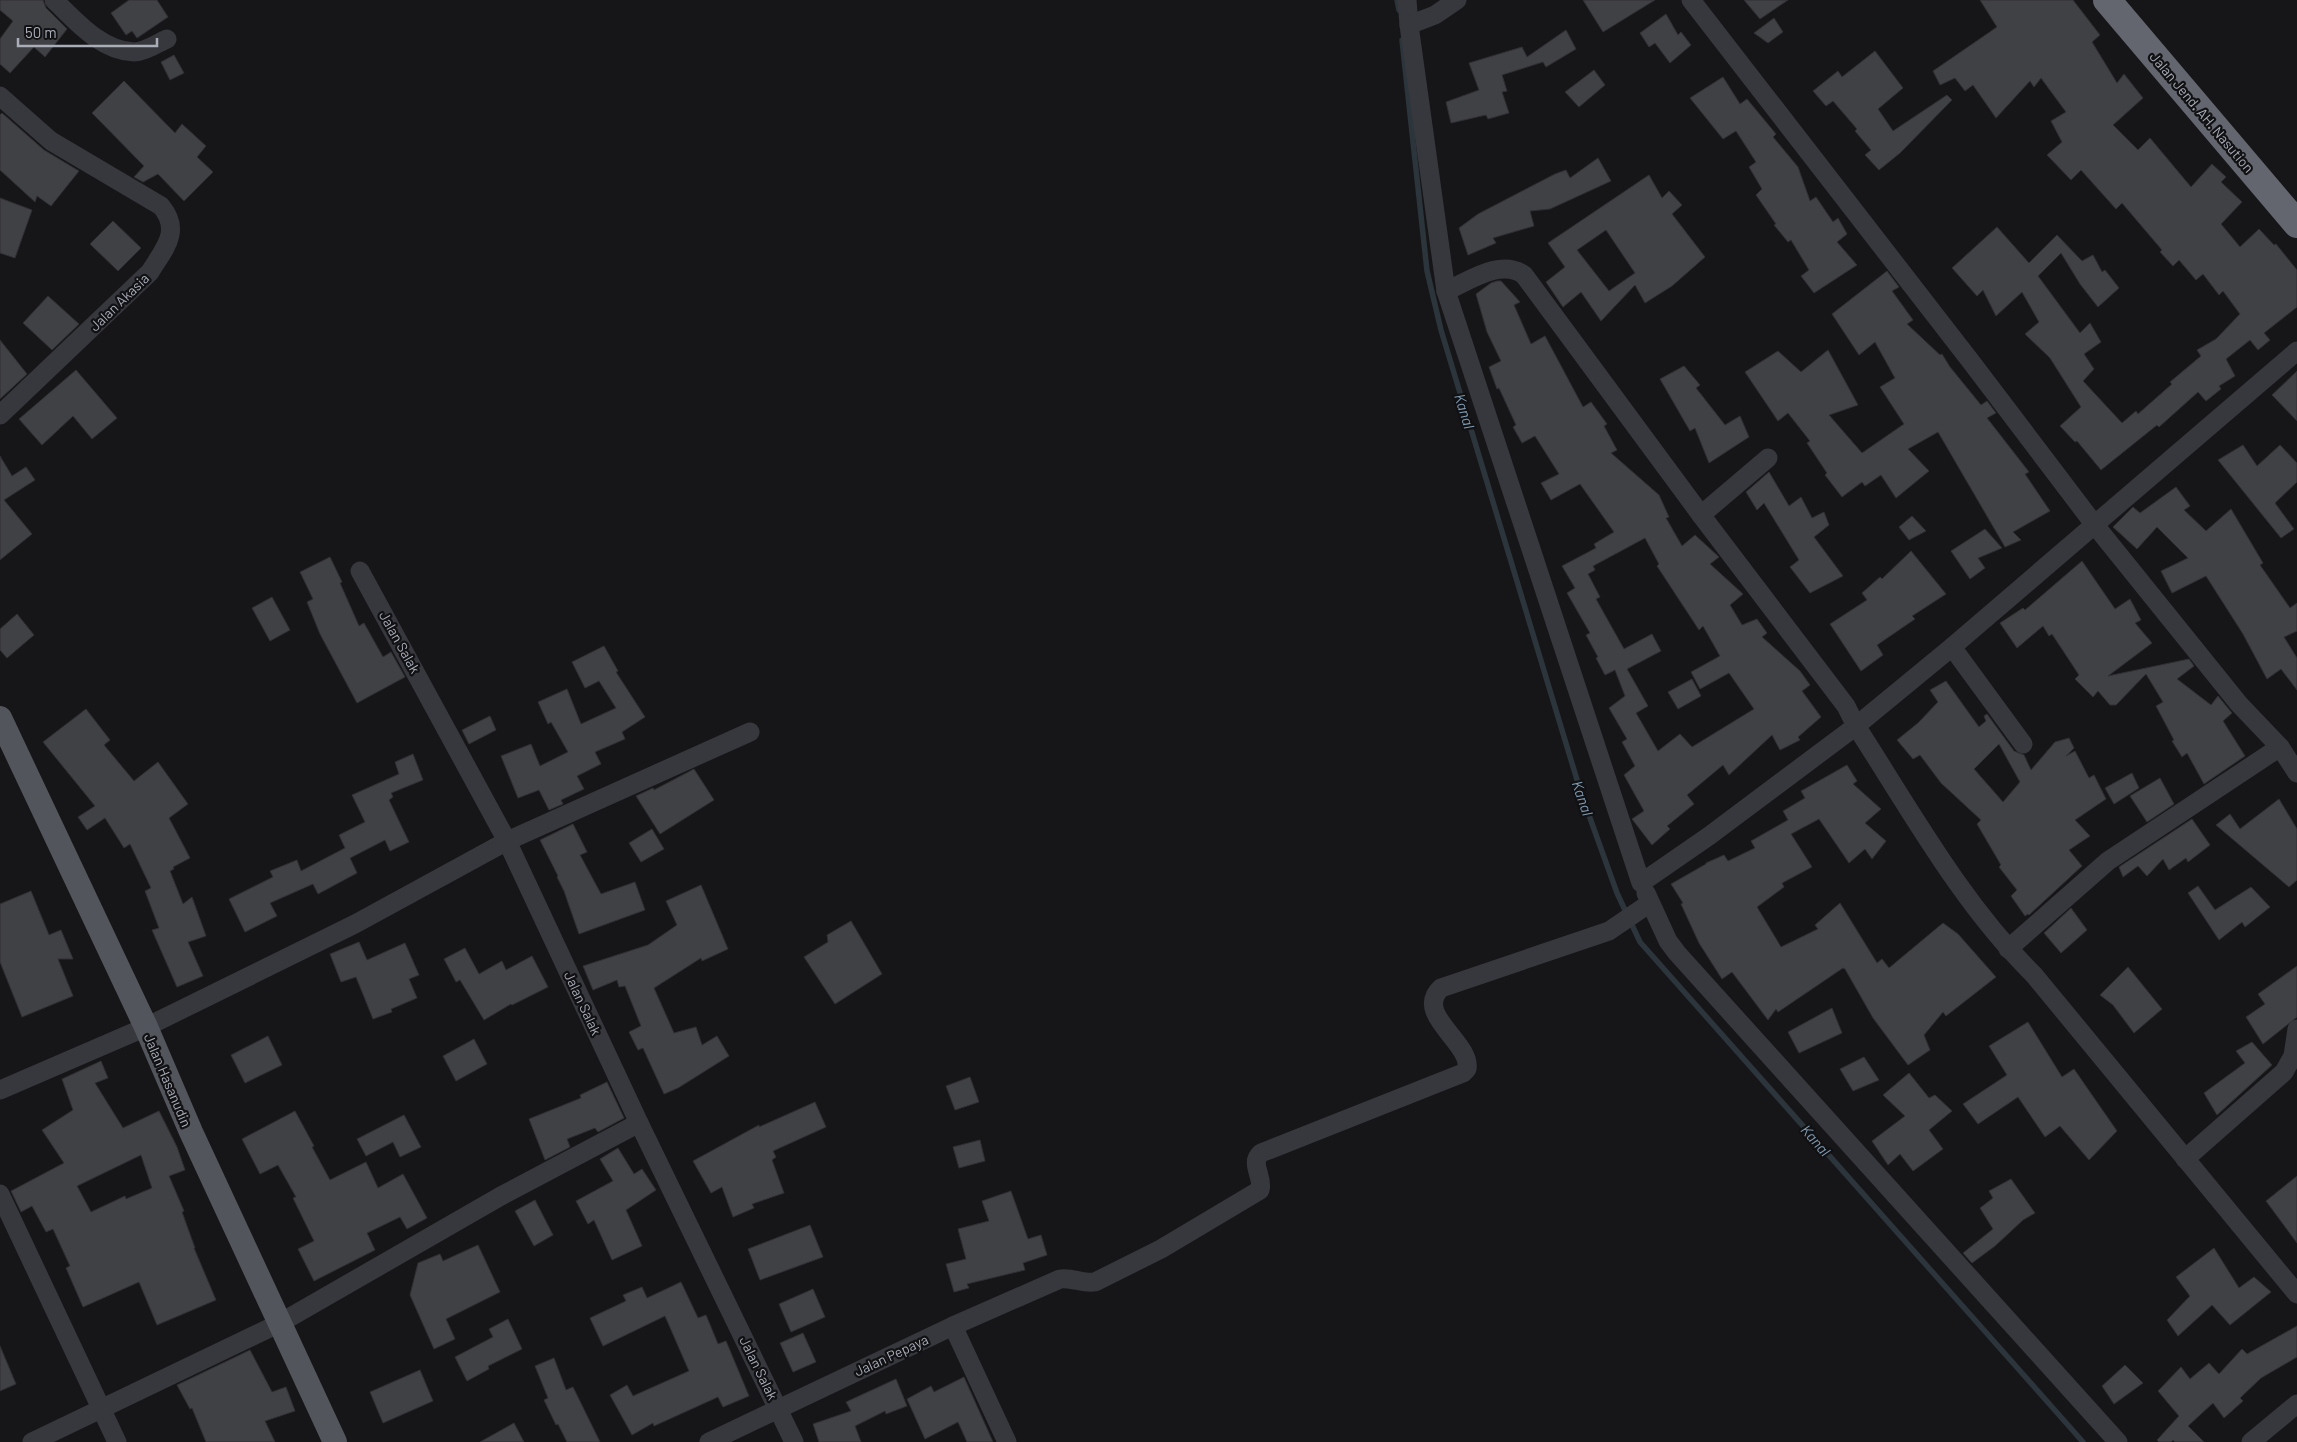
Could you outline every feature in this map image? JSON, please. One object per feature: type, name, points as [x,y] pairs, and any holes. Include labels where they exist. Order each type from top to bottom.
[{"type":"highway","name":"Jalan Jend. AH. Nasution","points":[[2107,0],[2297,224]]},
{"type":"main road","name":"Jalan Hasanudin","points":[[0,718],[146,1027],[191,1132],[335,1442]]},
{"type":"street","points":[[54,0],[96,39],[115,48],[136,52],[167,39]]},
{"type":"street","points":[[1407,0],[1446,291],[1641,883],[1646,905],[1677,954],[2118,1442]]},
{"type":"street","points":[[1409,24],[1435,15],[1457,0]]},
{"type":"street","points":[[1691,0],[2094,524],[2239,704],[2280,747],[2297,773]]},
{"type":"street","name":"Jalan Akasia","points":[[0,96],[51,141],[161,206],[170,219],[172,231],[166,246],[150,272],[0,414]]},
{"type":"street","points":[[1446,291],[1500,268],[1517,270],[1524,275],[1700,516],[1846,706],[1856,726],[1964,892],[2008,949],[2034,975],[2297,1294]]},
{"type":"street","points":[[1641,883],[1709,836],[1856,726],[1952,647],[2297,352]]},
{"type":"street","points":[[1700,516],[1768,458]]},
{"type":"street","name":"Jalan Salak","points":[[360,571],[507,841],[639,1123],[779,1407],[794,1442]]},
{"type":"street","points":[[1952,647],[2023,744]]},
{"type":"street","points":[[0,1090],[146,1027],[354,924],[507,841],[750,732]]},
{"type":"street","points":[[2008,949],[2108,862],[2280,747]]},
{"type":"street","name":"Jalan Pepaya","points":[[709,1442],[779,1407],[1060,1278],[1086,1283],[1104,1279],[1255,1194],[1261,1188],[1261,1179],[1255,1164],[1257,1156],[1261,1153],[1463,1073],[1467,1069],[1466,1059],[1435,1013],[1433,1001],[1436,993],[1441,988],[1609,931],[1646,905]]},
{"type":"street","points":[[2185,1159],[2284,1072],[2293,1056],[2297,1029]]},
{"type":"street","points":[[32,1442],[280,1323],[501,1196],[639,1123]]},
{"type":"street","points":[[0,1194],[117,1442]]},
{"type":"street","points":[[953,1326],[1007,1442]]},
{"type":"street","points":[[2251,1442],[2297,1404]]},
{"type":"building","points":[[0,0],[43,0],[46,8],[67,29],[45,57],[34,47],[10,73],[0,64],[0,39],[13,21],[0,10]]},
{"type":"building","points":[[129,0],[157,0],[168,17],[137,38],[132,31],[126,35],[111,13]]},
{"type":"building","points":[[1583,0],[1655,0],[1603,32]]},
{"type":"building","points":[[1744,0],[1788,0],[1760,19]]},
{"type":"building","points":[[1980,0],[2073,0],[2100,35],[2092,42],[2117,83],[2124,74],[2143,98],[2113,125],[2138,150],[2150,138],[2191,187],[2212,164],[2226,177],[2221,182],[2242,202],[2221,224],[2240,247],[2259,229],[2274,245],[2276,244],[2297,270],[2297,307],[2264,333],[2270,340],[2258,350],[2250,340],[2226,359],[2235,376],[2219,386],[2221,389],[2206,401],[2198,392],[2159,427],[2157,425],[2101,470],[2077,441],[2075,442],[2060,426],[2081,407],[2050,358],[2025,334],[2039,322],[2022,292],[1996,316],[1983,290],[1977,296],[1952,268],[1997,227],[2029,263],[2057,235],[2082,261],[2093,255],[2102,272],[2105,270],[2119,288],[2098,307],[2080,284],[2061,253],[2038,276],[2080,333],[2090,323],[2101,342],[2084,354],[2094,369],[2083,381],[2122,423],[2136,411],[2138,414],[2172,384],[2170,382],[2201,356],[2197,350],[2216,339],[2240,314],[2223,291],[2219,295],[2203,274],[2196,280],[2179,260],[2173,266],[2160,252],[2162,250],[2122,203],[2116,209],[2081,170],[2071,180],[2047,155],[2062,142],[2051,121],[2066,112],[2041,78],[2034,87],[2030,81],[1996,118],[1973,85],[1965,91],[1955,78],[1940,85],[1933,71],[1997,27]]},
{"type":"building","points":[[1666,14],[1678,35],[1681,32],[1691,45],[1670,63],[1655,43],[1649,47],[1640,33]]},
{"type":"building","points":[[1774,18],[1783,32],[1768,43],[1754,33]]},
{"type":"building","points":[[1566,30],[1576,49],[1546,67],[1543,62],[1502,75],[1507,91],[1502,92],[1509,113],[1488,119],[1486,115],[1451,123],[1446,102],[1479,90],[1469,63],[1522,47],[1527,57]]},
{"type":"building","points":[[1875,51],[1903,88],[1878,109],[1893,131],[1947,95],[1952,100],[1900,153],[1879,170],[1865,155],[1871,150],[1855,131],[1857,129],[1833,101],[1826,106],[1813,91],[1838,71],[1842,77]]},
{"type":"building","points":[[174,55],[184,73],[170,80],[161,62]]},
{"type":"building","points":[[1594,70],[1605,85],[1579,107],[1565,92]]},
{"type":"building","points":[[1723,77],[1740,104],[1747,99],[1776,134],[1773,137],[1798,167],[1810,201],[1816,197],[1833,222],[1838,218],[1847,234],[1837,242],[1857,265],[1814,293],[1801,276],[1809,270],[1791,240],[1788,242],[1774,225],[1776,224],[1756,195],[1762,189],[1749,167],[1756,162],[1736,131],[1723,139],[1690,98]]},
{"type":"building","points":[[124,81],[175,133],[182,124],[206,146],[197,157],[213,172],[184,201],[158,174],[143,182],[134,177],[144,166],[92,113]]},
{"type":"building","points":[[2,113],[44,150],[79,171],[51,206],[37,196],[35,202],[0,170],[0,115]]},
{"type":"building","points":[[1598,158],[1611,181],[1550,209],[1530,211],[1534,226],[1493,238],[1496,243],[1468,255],[1459,228],[1478,214],[1555,174],[1566,170],[1570,178]]},
{"type":"building","points":[[1649,175],[1662,198],[1669,191],[1682,205],[1672,214],[1705,257],[1672,286],[1645,303],[1635,285],[1601,321],[1581,292],[1563,307],[1546,282],[1565,267],[1548,243]],"holes":[[[1606,230],[1635,273],[1609,291],[1577,250]]]},
{"type":"building","points":[[0,198],[32,210],[15,258],[0,253]]},
{"type":"building","points":[[113,221],[141,248],[118,271],[90,244]]},
{"type":"building","points":[[1887,271],[1899,287],[1892,291],[1913,320],[1907,324],[1940,355],[1942,354],[1950,367],[1981,405],[1987,401],[1996,413],[1987,418],[2029,472],[2025,474],[2050,511],[2013,532],[2021,540],[2005,547],[1938,432],[1908,449],[1929,471],[1896,498],[1881,475],[1865,486],[1862,482],[1842,497],[1825,475],[1827,473],[1807,443],[1810,441],[1788,413],[1778,421],[1745,372],[1778,351],[1801,372],[1828,350],[1858,405],[1829,415],[1862,453],[1904,424],[1880,387],[1895,378],[1875,342],[1859,355],[1832,314]]},
{"type":"building","points":[[1501,281],[1520,302],[1514,305],[1531,344],[1545,336],[1583,407],[1591,402],[1607,424],[1604,426],[1617,450],[1611,453],[1659,495],[1669,517],[1666,518],[1682,546],[1695,535],[1719,557],[1710,564],[1743,594],[1730,605],[1742,625],[1757,619],[1767,633],[1762,637],[1800,671],[1810,685],[1802,691],[1821,717],[1798,737],[1800,740],[1780,750],[1772,735],[1729,775],[1723,765],[1687,795],[1694,804],[1667,826],[1670,829],[1652,845],[1632,819],[1644,811],[1624,775],[1635,766],[1622,742],[1627,739],[1609,708],[1625,696],[1615,670],[1605,675],[1596,658],[1598,657],[1586,635],[1590,633],[1567,593],[1575,588],[1562,566],[1596,548],[1594,544],[1614,532],[1580,484],[1551,500],[1541,483],[1559,474],[1535,436],[1522,443],[1513,427],[1516,425],[1499,388],[1497,389],[1489,367],[1501,361],[1487,332],[1476,294],[1491,283]],"holes":[[[1645,538],[1659,564],[1657,566],[1699,630],[1703,626],[1720,656],[1691,672],[1700,689],[1729,673],[1754,709],[1692,747],[1680,734],[1658,751],[1636,713],[1648,706],[1627,669],[1661,651],[1652,634],[1624,649],[1596,599],[1600,597],[1588,574],[1595,570],[1593,566]]]},
{"type":"building","points":[[48,296],[79,324],[52,350],[23,323]]},
{"type":"building","points":[[0,340],[27,374],[0,399]]},
{"type":"building","points":[[1684,366],[1700,385],[1696,388],[1725,425],[1740,416],[1749,437],[1709,463],[1695,428],[1690,431],[1660,379]]},
{"type":"building","points":[[76,370],[117,418],[92,439],[73,416],[42,445],[19,419]]},
{"type":"building","points":[[2297,371],[2297,421],[2272,395]]},
{"type":"building","points":[[2243,445],[2257,466],[2280,445],[2297,463],[2297,482],[2275,503],[2294,529],[2281,538],[2218,460]]},
{"type":"building","points":[[0,456],[12,476],[26,467],[35,480],[4,500],[32,534],[0,560]]},
{"type":"building","points":[[1769,472],[1789,506],[1801,497],[1812,518],[1824,512],[1829,525],[1814,537],[1843,576],[1810,593],[1790,567],[1799,560],[1764,503],[1757,510],[1746,492]]},
{"type":"building","points":[[2176,487],[2190,506],[2184,510],[2206,531],[2231,509],[2263,563],[2260,565],[2290,608],[2297,603],[2297,631],[2284,637],[2297,658],[2297,690],[2281,669],[2267,679],[2243,634],[2206,576],[2172,593],[2161,571],[2188,558],[2157,527],[2137,549],[2113,527],[2133,507],[2140,513]]},
{"type":"building","points":[[1912,516],[1926,531],[1909,540],[1899,527]]},
{"type":"building","points":[[1985,529],[2002,548],[1978,558],[1985,568],[1970,579],[1951,551]]},
{"type":"building","points":[[1911,551],[1946,594],[1912,616],[1915,619],[1877,645],[1883,655],[1861,671],[1830,624],[1867,600],[1862,593],[1880,577],[1882,579]]},
{"type":"building","points":[[330,557],[359,626],[364,623],[383,657],[391,652],[405,677],[357,703],[320,634],[307,602],[313,599],[300,572]]},
{"type":"building","points":[[2082,561],[2115,609],[2130,599],[2141,620],[2135,623],[2152,643],[2108,676],[2189,659],[2194,666],[2177,679],[2211,705],[2218,696],[2232,713],[2223,721],[2245,756],[2204,784],[2187,753],[2182,757],[2172,741],[2174,740],[2156,706],[2163,702],[2146,674],[2116,705],[2110,705],[2098,691],[2093,697],[2075,679],[2079,675],[2052,634],[2049,636],[2043,626],[2017,648],[2000,623],[2023,608],[2025,610]]},
{"type":"building","points":[[272,597],[290,630],[270,641],[252,608]]},
{"type":"building","points":[[17,614],[34,635],[7,658],[0,650],[0,629]]},
{"type":"building","points":[[604,646],[618,671],[616,672],[645,717],[622,732],[625,739],[595,752],[601,764],[577,776],[584,789],[561,800],[563,804],[549,810],[539,790],[518,798],[501,756],[531,744],[540,766],[568,752],[551,722],[548,724],[538,702],[567,689],[581,724],[616,708],[599,681],[585,688],[572,662]]},
{"type":"building","points":[[1692,679],[1701,696],[1678,709],[1668,692]]},
{"type":"building","points":[[1946,681],[1979,727],[1986,721],[1984,716],[1987,714],[2014,751],[2024,755],[2031,770],[2055,742],[2069,738],[2074,748],[2066,756],[2075,751],[2089,778],[2094,775],[2106,799],[2075,820],[2090,836],[2069,850],[2082,866],[2029,915],[2025,916],[2011,896],[2017,890],[1999,867],[2001,865],[1977,824],[1981,820],[1941,783],[1920,755],[1913,759],[1897,740],[1918,723],[1938,702],[1930,690]],"holes":[[[1999,744],[2020,782],[2003,802],[1974,769]]]},
{"type":"building","points":[[86,709],[110,740],[104,745],[134,781],[158,762],[188,804],[169,818],[190,858],[173,867],[174,869],[170,871],[183,904],[192,897],[206,936],[188,942],[203,976],[177,987],[152,930],[159,928],[145,891],[151,888],[130,844],[124,848],[105,818],[87,830],[78,817],[95,806],[43,742]]},
{"type":"building","points":[[490,716],[496,730],[469,744],[462,730]]},
{"type":"building","points":[[413,754],[423,780],[391,793],[393,797],[389,800],[409,842],[390,851],[385,840],[350,858],[357,873],[318,894],[313,884],[270,903],[277,916],[245,932],[229,899],[273,877],[270,871],[297,860],[301,871],[345,848],[339,835],[365,822],[352,795],[399,774],[395,762]]},
{"type":"building","points":[[1847,765],[1857,781],[1853,784],[1881,809],[1865,823],[1886,841],[1872,859],[1865,849],[1849,863],[1819,819],[1791,834],[1812,867],[1782,883],[1784,887],[1757,907],[1781,947],[1818,929],[1815,925],[1840,903],[1877,963],[1882,959],[1889,968],[1943,923],[1958,934],[1996,977],[1946,1016],[1943,1012],[1924,1035],[1930,1050],[1908,1065],[1873,1018],[1843,968],[1778,1012],[1776,1009],[1768,1020],[1732,972],[1722,979],[1699,943],[1681,904],[1683,903],[1671,884],[1706,863],[1724,855],[1728,861],[1755,848],[1751,841],[1788,820],[1783,811],[1805,798],[1801,791]]},
{"type":"building","points":[[694,769],[714,800],[660,834],[636,796],[653,788],[654,790]]},
{"type":"building","points":[[2132,773],[2139,788],[2114,804],[2105,788]]},
{"type":"building","points":[[2160,778],[2174,804],[2147,822],[2130,796]]},
{"type":"building","points":[[2279,799],[2297,829],[2297,880],[2289,887],[2216,825],[2230,814],[2240,829]]},
{"type":"building","points":[[2192,819],[2210,845],[2188,862],[2186,858],[2169,870],[2163,859],[2147,876],[2138,866],[2123,877],[2119,867]]},
{"type":"building","points":[[573,824],[587,852],[580,855],[601,894],[635,882],[645,910],[579,934],[558,876],[540,840]]},
{"type":"building","points":[[652,829],[664,849],[641,862],[629,843]]},
{"type":"building","points":[[701,885],[728,949],[702,961],[701,958],[654,988],[674,1033],[696,1027],[702,1045],[717,1036],[729,1056],[678,1088],[664,1094],[643,1048],[638,1050],[629,1032],[641,1026],[625,986],[619,987],[617,980],[593,990],[583,966],[648,945],[677,925],[666,901]]},
{"type":"building","points":[[2198,886],[2215,910],[2251,887],[2270,907],[2245,927],[2242,922],[2219,940],[2188,893]]},
{"type":"building","points":[[31,891],[49,935],[61,930],[73,959],[58,959],[73,996],[22,1017],[0,962],[0,904]]},
{"type":"building","points":[[2071,908],[2087,930],[2061,953],[2044,933]]},
{"type":"building","points":[[851,921],[882,974],[835,1004],[804,957],[828,942],[827,935]]},
{"type":"building","points":[[359,942],[367,960],[405,943],[419,975],[409,979],[417,998],[391,1009],[392,1012],[373,1019],[356,977],[341,982],[330,954]]},
{"type":"building","points":[[465,948],[479,974],[502,961],[506,970],[532,956],[548,987],[511,1004],[484,1020],[460,980],[456,982],[444,959]]},
{"type":"building","points":[[2297,966],[2297,1017],[2263,1044],[2246,1017],[2265,1004],[2258,994]]},
{"type":"building","points":[[2128,967],[2162,1009],[2134,1033],[2113,1005],[2100,995]]},
{"type":"building","points":[[1832,1008],[1842,1033],[1799,1053],[1788,1032]]},
{"type":"building","points":[[2028,1022],[2062,1077],[2074,1069],[2117,1131],[2089,1160],[2060,1126],[2045,1137],[2018,1097],[1978,1124],[1963,1104],[2007,1075],[1989,1046]]},
{"type":"building","points":[[268,1036],[282,1065],[245,1083],[231,1055]]},
{"type":"building","points":[[474,1039],[487,1064],[456,1081],[443,1056]]},
{"type":"building","points":[[2252,1042],[2272,1065],[2217,1115],[2204,1093],[2245,1063],[2236,1051]]},
{"type":"building","points":[[1864,1057],[1879,1080],[1853,1091],[1840,1069]]},
{"type":"building","points":[[101,1061],[108,1078],[95,1083],[123,1128],[159,1111],[177,1147],[185,1170],[169,1176],[184,1211],[182,1212],[194,1248],[216,1300],[157,1325],[139,1282],[83,1307],[66,1268],[70,1266],[53,1229],[46,1232],[32,1206],[21,1212],[11,1191],[64,1163],[42,1130],[73,1110],[62,1079]],"holes":[[[141,1155],[152,1188],[126,1199],[125,1196],[91,1212],[77,1186]]]},
{"type":"building","points":[[1909,1073],[1929,1098],[1935,1095],[1952,1111],[1929,1130],[1943,1149],[1913,1171],[1900,1154],[1888,1165],[1872,1141],[1905,1116],[1883,1095]]},
{"type":"building","points":[[970,1077],[979,1102],[955,1110],[946,1086]]},
{"type":"building","points":[[607,1082],[624,1118],[598,1132],[595,1128],[567,1139],[570,1147],[545,1160],[529,1119],[581,1098],[580,1095]]},
{"type":"building","points":[[815,1102],[826,1127],[773,1151],[776,1157],[772,1160],[784,1193],[752,1204],[754,1208],[733,1217],[722,1187],[711,1193],[693,1161],[759,1125],[759,1127]]},
{"type":"building","points":[[295,1111],[330,1180],[366,1162],[378,1188],[403,1174],[427,1218],[407,1229],[400,1217],[367,1233],[375,1250],[314,1281],[298,1249],[314,1241],[293,1198],[296,1197],[278,1165],[260,1174],[242,1139]]},
{"type":"building","points":[[404,1115],[421,1147],[400,1157],[393,1142],[366,1156],[357,1139]]},
{"type":"building","points":[[980,1140],[985,1161],[959,1168],[953,1147]]},
{"type":"building","points":[[618,1148],[634,1174],[642,1169],[656,1190],[626,1210],[642,1246],[612,1260],[594,1220],[588,1224],[576,1201],[613,1181],[600,1159]]},
{"type":"building","points":[[2297,1176],[2297,1243],[2266,1201]]},
{"type":"building","points":[[2011,1179],[2035,1213],[2023,1220],[1995,1246],[1972,1263],[1963,1253],[1993,1229],[1980,1208],[1993,1198],[1989,1191]]},
{"type":"building","points":[[1011,1191],[1028,1239],[1041,1235],[1047,1255],[1023,1263],[1025,1270],[967,1284],[969,1288],[954,1292],[946,1264],[966,1259],[958,1229],[989,1221],[982,1201]]},
{"type":"building","points":[[535,1200],[553,1235],[534,1246],[515,1211]]},
{"type":"building","points":[[810,1225],[823,1257],[760,1280],[748,1249]]},
{"type":"building","points":[[478,1245],[500,1292],[446,1319],[455,1339],[434,1349],[410,1295],[418,1263],[440,1254],[443,1261]]},
{"type":"building","points":[[2214,1248],[2239,1288],[2254,1277],[2271,1292],[2230,1325],[2212,1305],[2178,1336],[2167,1320],[2190,1296],[2176,1277]]},
{"type":"building","points":[[681,1282],[698,1318],[706,1315],[718,1344],[726,1341],[749,1396],[723,1407],[718,1397],[654,1426],[653,1423],[632,1435],[610,1395],[627,1385],[633,1396],[689,1371],[665,1316],[603,1346],[590,1318],[626,1301],[623,1295],[642,1287],[647,1298]]},
{"type":"building","points":[[813,1289],[825,1317],[791,1332],[779,1304]]},
{"type":"building","points":[[508,1319],[522,1349],[488,1366],[489,1369],[467,1381],[455,1357],[493,1337],[489,1329]]},
{"type":"building","points":[[2297,1326],[2297,1357],[2261,1378],[2240,1398],[2243,1401],[2224,1418],[2213,1403],[2188,1426],[2204,1442],[2175,1442],[2173,1440],[2171,1442],[2159,1442],[2157,1440],[2179,1416],[2158,1391],[2181,1367],[2190,1379],[2209,1363],[2219,1374],[2242,1349],[2247,1354]]},
{"type":"building","points":[[803,1333],[816,1362],[793,1372],[780,1343]]},
{"type":"building","points":[[0,1346],[16,1384],[0,1391]]},
{"type":"building","points":[[250,1350],[272,1392],[286,1387],[295,1411],[265,1421],[275,1442],[206,1442],[192,1408],[190,1409],[177,1385]]},
{"type":"building","points":[[554,1358],[566,1390],[573,1387],[600,1442],[567,1442],[558,1424],[556,1425],[544,1400],[548,1398],[535,1366]]},
{"type":"building","points":[[2125,1365],[2143,1383],[2114,1404],[2102,1386]]},
{"type":"building","points":[[420,1370],[433,1401],[383,1423],[370,1392]]},
{"type":"building","points":[[964,1377],[993,1442],[967,1442],[958,1422],[925,1439],[907,1399],[931,1386],[934,1392]]},
{"type":"building","points":[[896,1379],[907,1406],[886,1414],[885,1411],[855,1426],[861,1442],[819,1442],[813,1424],[851,1411],[846,1402]]},
{"type":"building","points":[[514,1423],[524,1442],[480,1442]]},
{"type":"waterway","name":"Kanal","points":[[1397,0],[1399,10]]},
{"type":"waterway","name":"Kanal","points":[[1402,40],[1427,271],[1441,330],[1581,793],[1617,893],[1640,942],[2083,1442]]}]
